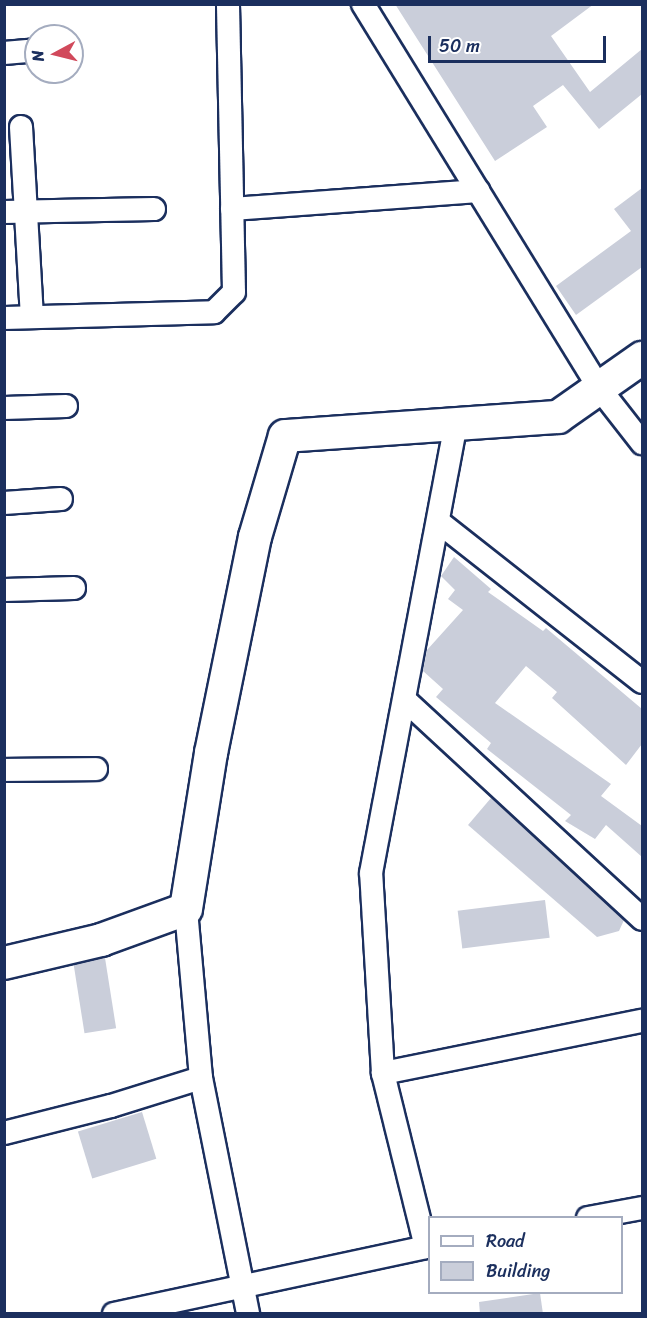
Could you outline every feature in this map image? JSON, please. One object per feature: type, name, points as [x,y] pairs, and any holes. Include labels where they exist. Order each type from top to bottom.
[{"type":"street","points":[[4,318],[214,312],[234,292],[228,4]]},
{"type":"street","points":[[363,4],[599,388],[642,443]]},
{"type":"street","points":[[4,53],[24,51]]},
{"type":"street","points":[[21,127],[15,211],[32,316]]},
{"type":"street","points":[[232,209],[478,191]]},
{"type":"street","points":[[15,211],[154,209]]},
{"type":"street","points":[[248,1314],[201,1078],[186,909],[211,753],[255,537],[285,436],[558,417],[642,358]]},
{"type":"street","points":[[4,408],[66,406]]},
{"type":"street","points":[[114,1314],[242,1284],[428,1246],[383,1073],[371,873],[440,523],[456,424]]},
{"type":"street","points":[[4,503],[61,499]]},
{"type":"street","points":[[440,523],[642,682]]},
{"type":"street","points":[[4,590],[74,588]]},
{"type":"street","points":[[405,700],[642,919]]},
{"type":"street","points":[[4,770],[96,769]]},
{"type":"street","points":[[4,963],[101,939],[186,909]]},
{"type":"street","points":[[383,1073],[642,1021]]},
{"type":"street","points":[[4,1133],[201,1078]]},
{"type":"street","points":[[599,1216],[642,1208]]},
{"type":"building","points":[[395,4],[594,4],[551,36],[590,92],[642,49],[642,94],[599,129],[563,85],[533,106],[547,127],[495,161]]},
{"type":"building","points":[[642,188],[642,267],[576,315],[556,286],[631,231],[614,209]]},
{"type":"building","points":[[454,557],[491,589],[488,592],[543,631],[546,628],[642,709],[642,744],[626,765],[552,698],[557,692],[526,666],[495,703],[611,784],[601,796],[642,826],[642,857],[606,825],[595,839],[565,821],[571,815],[487,749],[491,743],[436,697],[443,689],[423,671],[427,650],[463,610],[448,599],[455,590],[441,576]]},
{"type":"building","points":[[491,798],[624,920],[619,931],[597,937],[468,825]]},
{"type":"building","points":[[545,900],[550,938],[462,948],[458,911]]},
{"type":"building","points":[[105,958],[116,1028],[85,1033],[73,963]]},
{"type":"building","points":[[142,1112],[156,1159],[92,1178],[78,1132]]},
{"type":"building","points":[[540,1294],[543,1314],[480,1314],[479,1302]]}]
